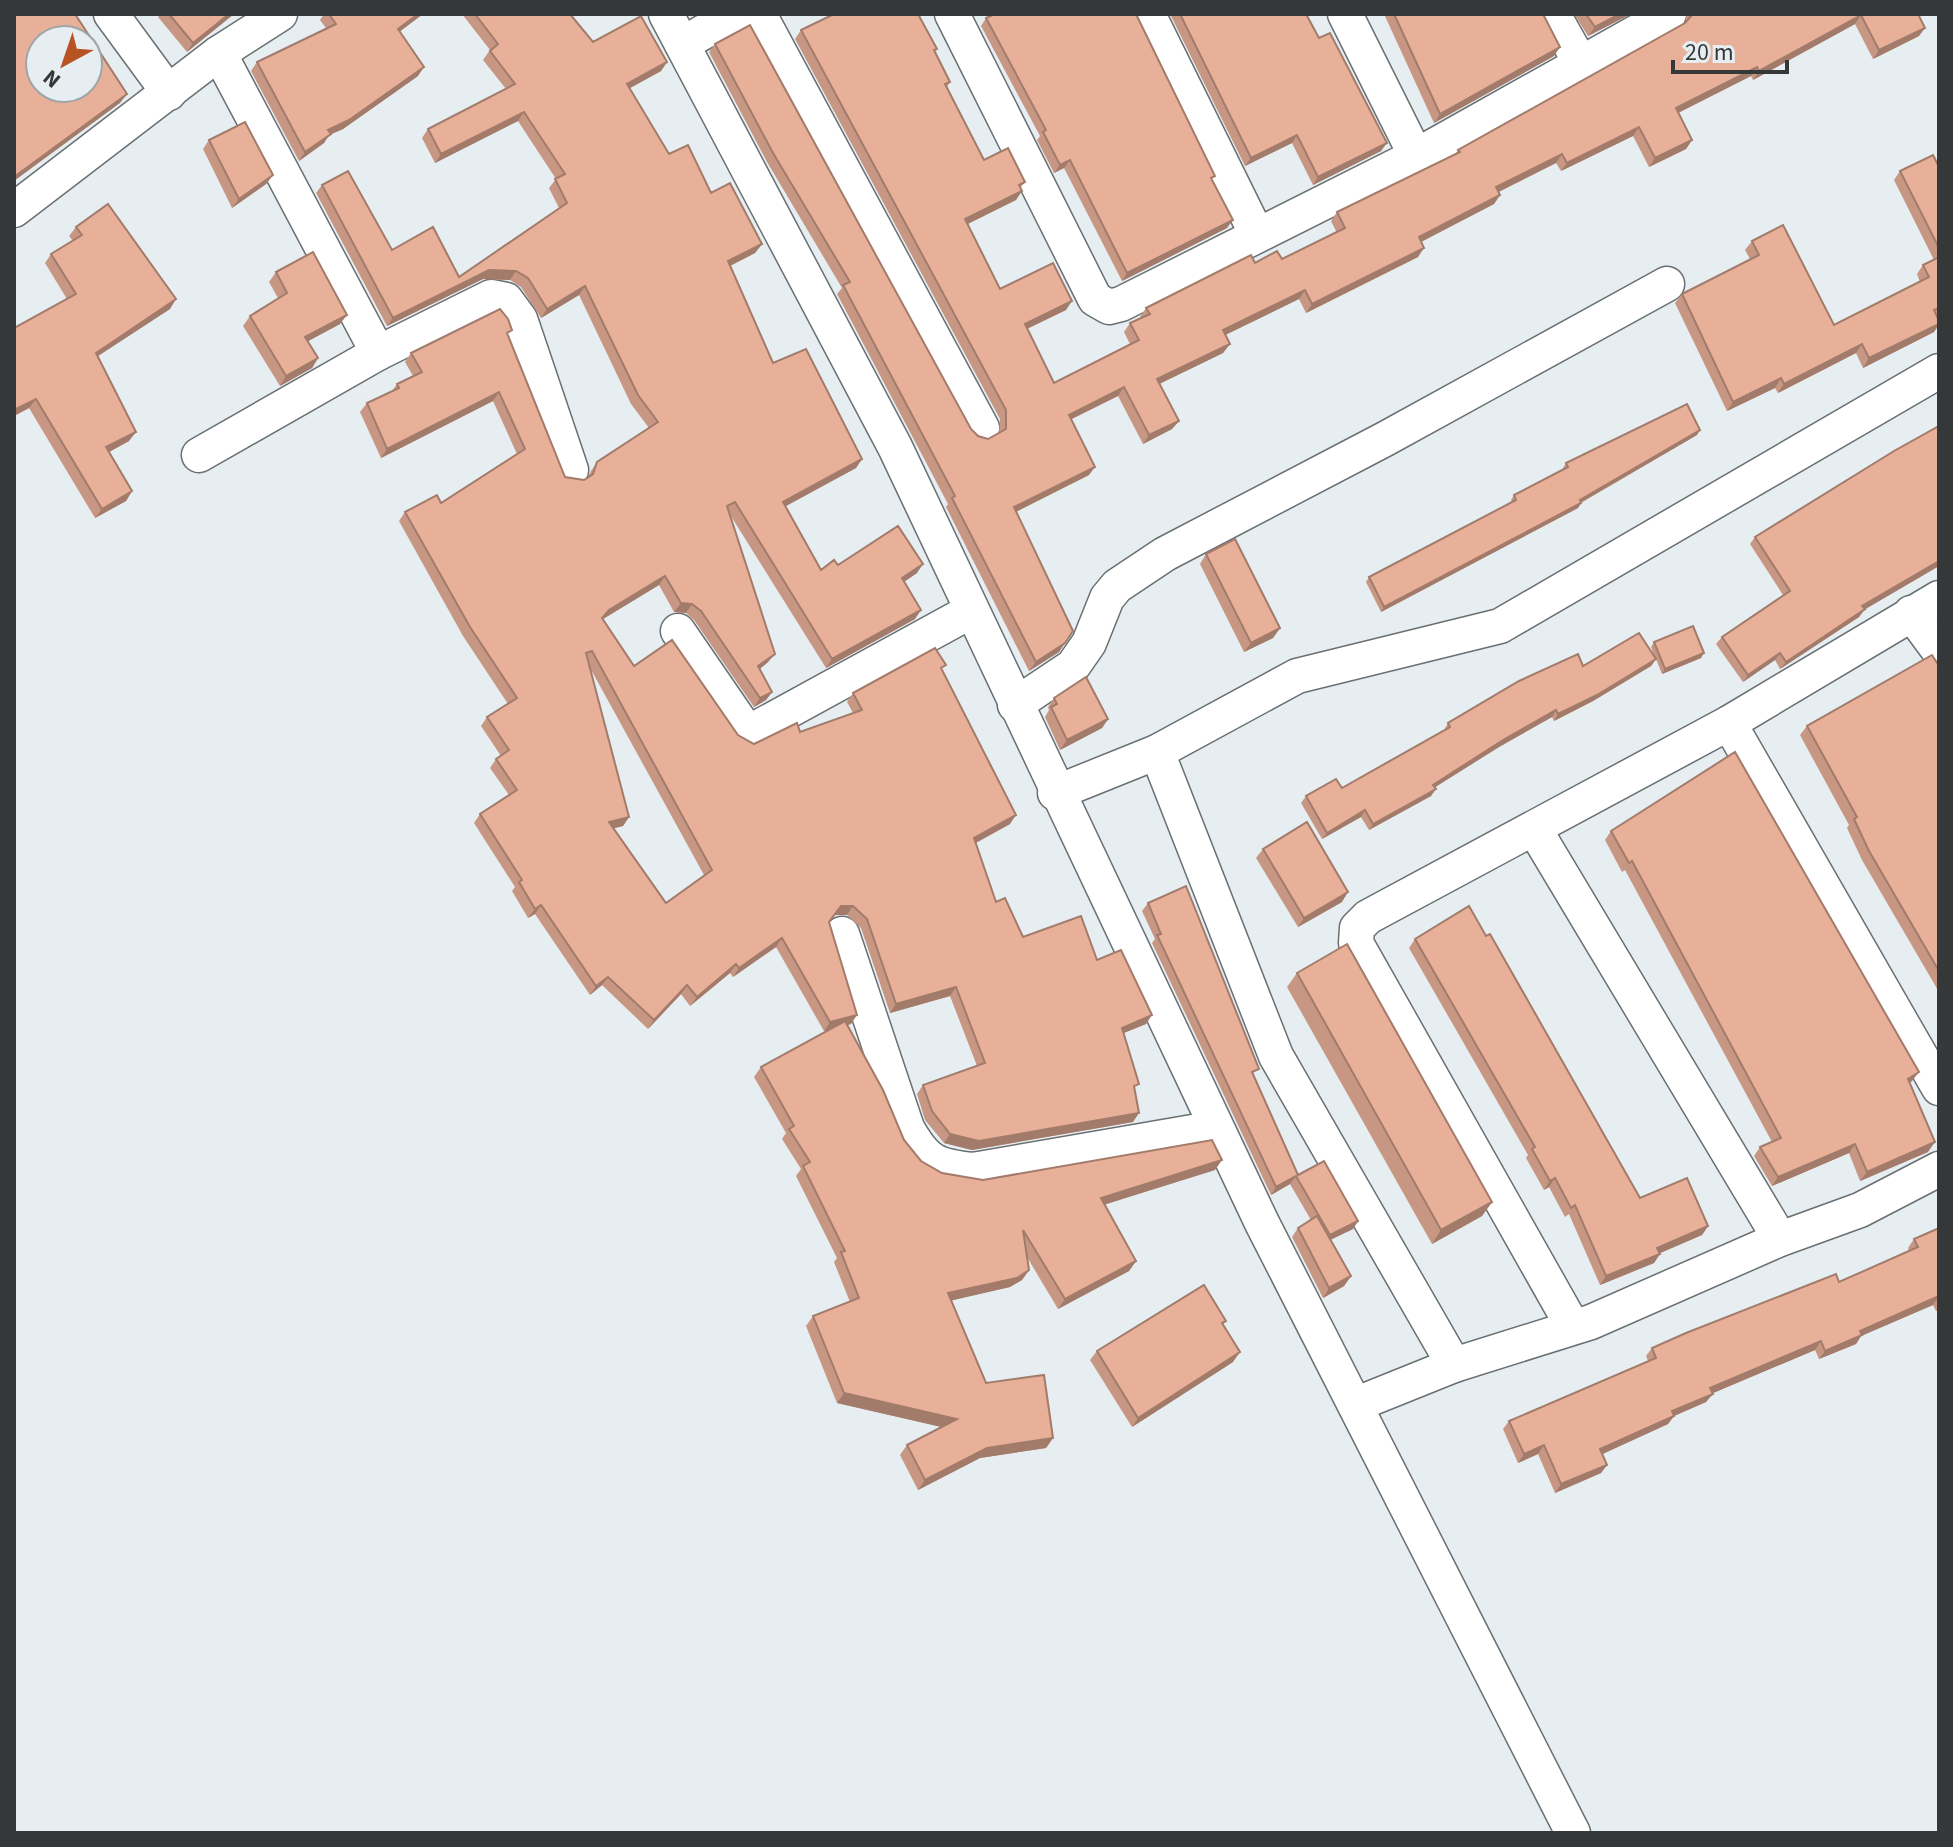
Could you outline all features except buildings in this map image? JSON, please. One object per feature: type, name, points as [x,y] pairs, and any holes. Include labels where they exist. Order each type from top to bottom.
[{"type":"street","points":[[111,14],[169,93]]},
{"type":"street","points":[[14,210],[219,53],[280,14]]},
{"type":"street","points":[[666,14],[895,447],[1055,793],[1216,1128],[1573,1833]]},
{"type":"street","points":[[682,44],[736,14]]},
{"type":"street","points":[[759,14],[982,428]]},
{"type":"street","points":[[952,14],[1091,291],[1102,304],[1121,304],[1416,156],[1669,14]]},
{"type":"street","points":[[1148,14],[1257,235]]},
{"type":"street","points":[[1345,14],[1416,156]]},
{"type":"street","points":[[1553,14],[1581,64]]},
{"type":"street","points":[[219,53],[378,353]]},
{"type":"street","points":[[1015,705],[1073,666],[1089,643],[1107,598],[1117,586],[1165,554],[1385,439],[1667,284]]},
{"type":"street","points":[[199,455],[378,353],[491,297],[506,300],[520,319],[571,470]]},
{"type":"street","points":[[1055,793],[1157,752],[1297,676],[1500,626],[1939,371]]},
{"type":"street","points":[[1573,1327],[1356,943],[1357,928],[1368,917],[1535,830],[1729,723],[1925,606],[1939,651]]},
{"type":"street","points":[[678,631],[748,733],[971,611]]},
{"type":"street","points":[[1729,723],[1939,1088]]},
{"type":"street","points":[[1157,752],[1276,1056],[1454,1365]]},
{"type":"street","points":[[1535,830],[1780,1239]]},
{"type":"street","points":[[842,934],[907,1128],[921,1153],[932,1161],[973,1170],[1216,1128]]},
{"type":"street","points":[[1357,1404],[1454,1365],[1573,1327],[1780,1239],[1860,1210],[1939,1169]]}]
